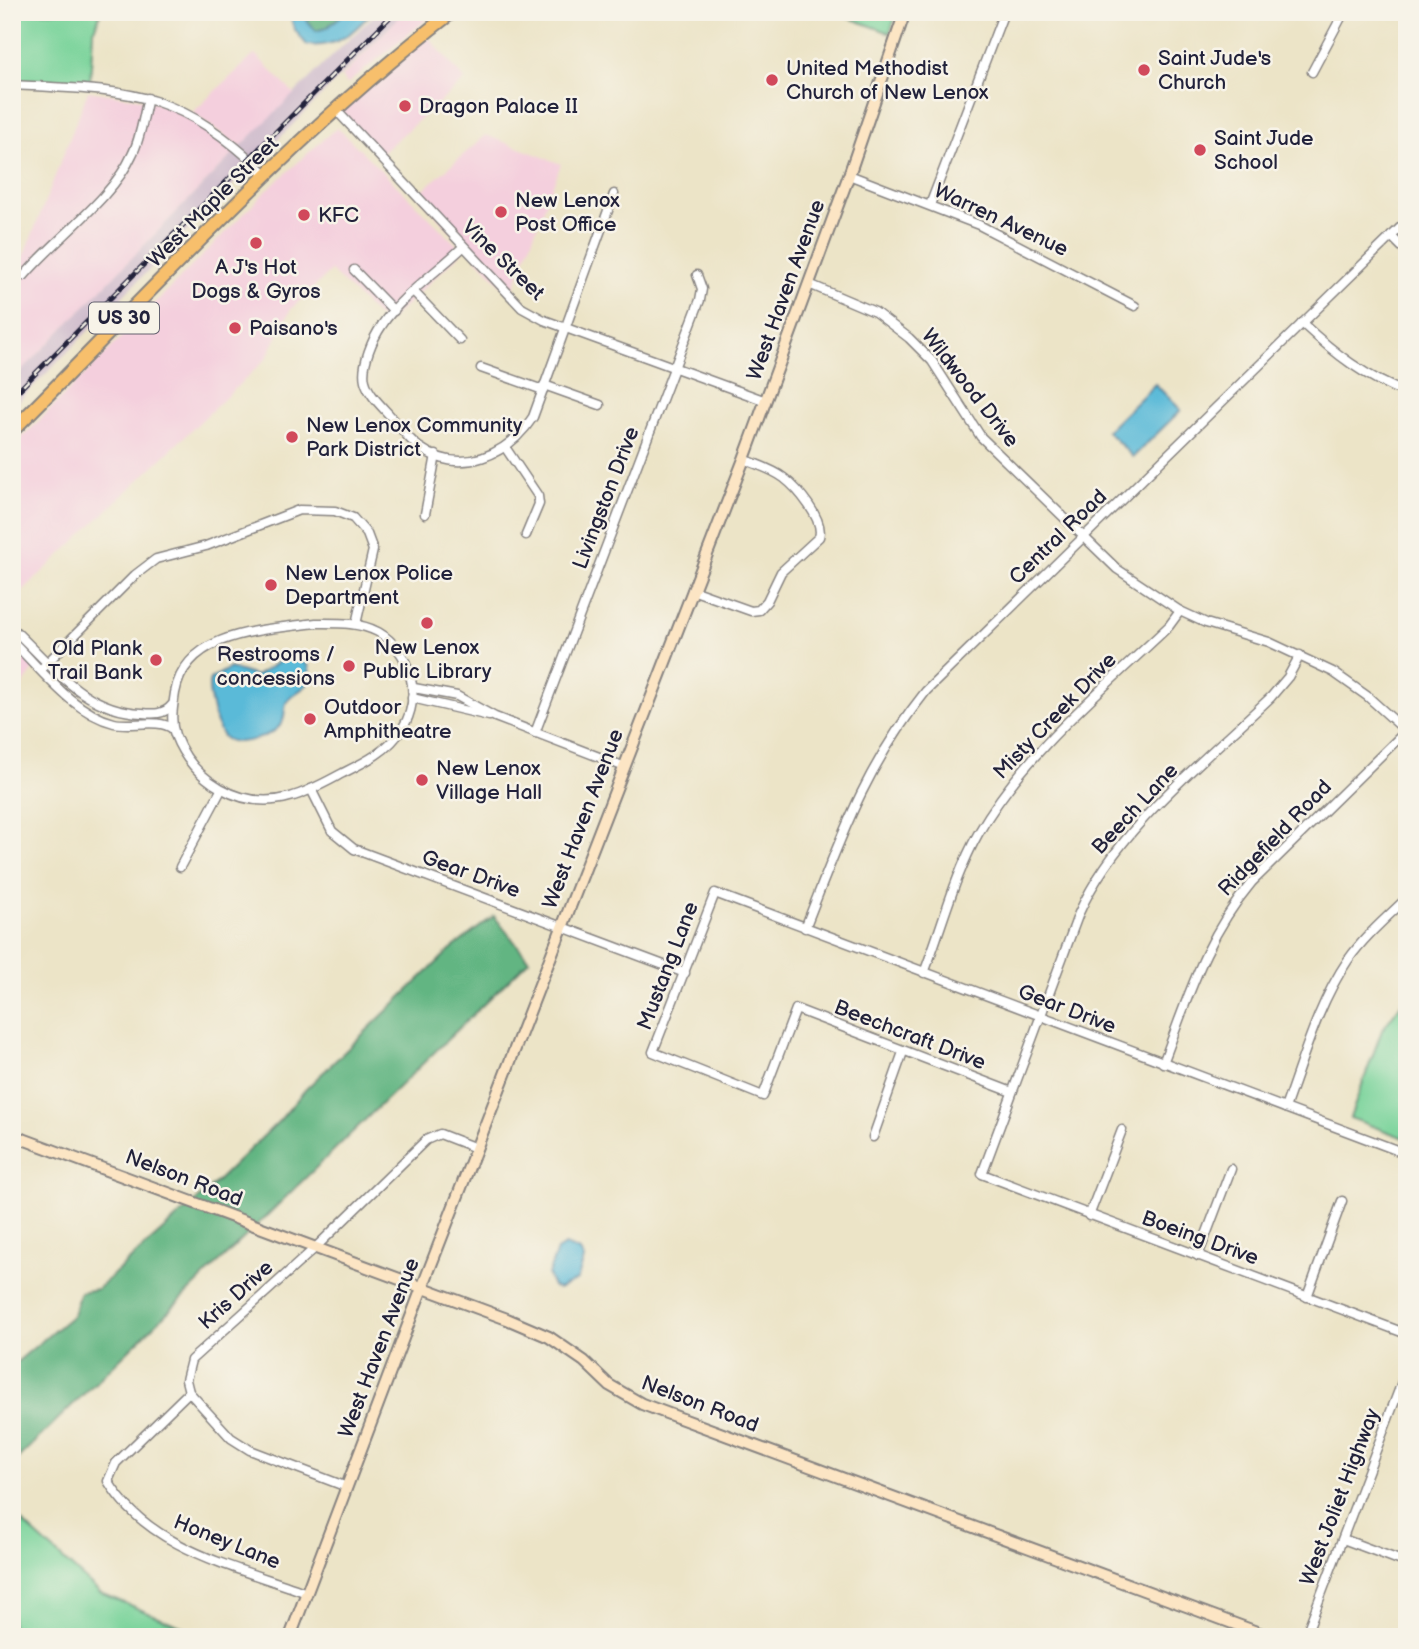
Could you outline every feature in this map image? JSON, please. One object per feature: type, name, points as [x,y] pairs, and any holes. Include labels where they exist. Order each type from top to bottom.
[{"type":"main road","name":"West Maple Street","points":[[12,431],[267,175],[336,110],[452,12]]},
{"type":"street","name":"West Haven Avenue","points":[[290,1637],[422,1288],[766,401],[849,175],[905,12]]},
{"type":"street","points":[[930,205],[1004,12]]},
{"type":"street","points":[[1312,72],[1344,12]]},
{"type":"street","points":[[12,99],[14,85],[110,90],[148,98],[181,110],[209,125],[267,175]]},
{"type":"street","points":[[24,276],[122,172],[139,138],[148,98]]},
{"type":"street","name":"Vine Street","points":[[336,110],[522,308],[566,328],[766,401]]},
{"type":"street","name":"Warren Avenue","points":[[849,175],[979,225],[1135,306]]},
{"type":"street","points":[[463,247],[394,311],[377,333],[365,366],[365,379],[370,392],[417,446],[436,455],[468,463],[505,447],[522,433],[533,417],[614,194]]},
{"type":"street","name":"Central Road","points":[[806,928],[867,776],[902,721],[926,691],[1407,221]]},
{"type":"street","points":[[1391,236],[1407,252]]},
{"type":"street","points":[[354,270],[394,311]]},
{"type":"street","name":"Livingston Drive","points":[[535,733],[699,300],[702,289],[697,275]]},
{"type":"street","name":"Wildwood Drive","points":[[809,284],[875,312],[909,338],[932,361],[981,437],[1081,538],[1116,569],[1180,611],[1300,655],[1333,672],[1367,696],[1406,732]]},
{"type":"street","points":[[414,292],[460,340]]},
{"type":"street","points":[[1302,323],[1326,346],[1366,374],[1407,393]]},
{"type":"street","points":[[481,368],[600,405]]},
{"type":"street","points":[[505,447],[538,496],[539,504],[526,535]]},
{"type":"street","points":[[425,514],[436,455]]},
{"type":"street","points":[[692,590],[751,611],[759,610],[767,601],[781,572],[819,537],[820,523],[794,488],[778,474],[744,459]]},
{"type":"street","points":[[41,669],[135,575],[156,559],[206,546],[299,510],[335,511],[353,518],[367,534],[373,550],[356,624]]},
{"type":"street","name":"Misty Creek Drive","points":[[924,973],[969,853],[1007,790],[1180,611]]},
{"type":"street","points":[[316,623],[356,624],[378,632],[393,644],[403,657],[414,688],[403,728],[378,754],[311,789],[273,800],[221,790],[197,772],[185,757],[173,729],[172,705],[176,683],[202,650],[222,639],[316,623]]},
{"type":"street","points":[[12,628],[94,703],[115,711],[157,714],[172,705]]},
{"type":"street","points":[[12,641],[92,715],[114,723],[157,723],[173,729]]},
{"type":"street","name":"Beech Lane","points":[[982,1174],[1079,913],[1103,868],[1141,823],[1271,697],[1288,677],[1300,655]]},
{"type":"street","points":[[414,688],[457,696],[495,717],[625,766]]},
{"type":"street","points":[[412,698],[495,717]]},
{"type":"street","name":"Ridgefield Road","points":[[1163,1063],[1204,956],[1233,905],[1252,882],[1406,732]]},
{"type":"street","name":"Gear Drive","points":[[311,789],[332,831],[354,849],[685,973]]},
{"type":"street","points":[[180,867],[221,790]]},
{"type":"street","name":"Gear Drive","points":[[715,893],[1040,1018],[1407,1154]]},
{"type":"street","name":"Mustang Lane","points":[[715,893],[653,1052],[763,1096]]},
{"type":"street","points":[[1285,1108],[1329,991],[1367,937],[1407,898]]},
{"type":"street","name":"Beechcraft Drive","points":[[763,1096],[796,1009],[1012,1092]]},
{"type":"street","points":[[873,1137],[903,1052]]},
{"type":"street","points":[[1089,1216],[1122,1130]]},
{"type":"street","name":"Kris Drive","points":[[189,1392],[186,1380],[191,1360],[255,1299],[315,1248],[426,1140],[440,1134],[476,1148]]},
{"type":"street","name":"Nelson Road","points":[[12,1135],[549,1337],[584,1362],[609,1385],[642,1404],[1270,1637]]},
{"type":"street","points":[[1198,1256],[1231,1169]]},
{"type":"street","name":"Boeing Drive","points":[[982,1174],[1407,1334]]},
{"type":"street","points":[[1307,1297],[1342,1201]]},
{"type":"street","name":"West Joliet Highway","points":[[1305,1637],[1407,1369]]},
{"type":"street","points":[[189,1392],[239,1444],[347,1487]]},
{"type":"street","name":"Honey Lane","points":[[189,1392],[116,1463],[108,1481],[149,1528],[175,1544],[307,1593]]},
{"type":"street","points":[[1343,1539],[1407,1563]]},
{"type":"shaded area","points":[[377,12],[404,12],[12,408],[12,381],[240,147]]},
{"type":"shaded area","points":[[404,12],[436,12],[347,84],[342,77]]},
{"type":"shaded area","points":[[426,34],[465,80],[379,155],[339,110]]},
{"type":"shaded area","points":[[255,54],[295,95],[240,147],[192,113]]},
{"type":"shaded area","points":[[88,91],[149,100],[181,112],[237,150],[12,381],[12,287]]},
{"type":"shaded area","points":[[337,127],[463,251],[386,324],[331,271],[291,309],[266,359],[12,601],[12,448],[265,192]]},
{"type":"shaded area","points":[[486,135],[561,164],[511,295],[417,195]]},
{"type":"shaded area","points":[[12,645],[35,667],[12,703]]},
{"type":"green space","points":[[12,12],[101,12],[93,32],[90,83],[12,81]]},
{"type":"green space","points":[[300,12],[346,12],[326,28],[316,31]]},
{"type":"green space","points":[[833,12],[897,12],[890,33]]},
{"type":"green space","points":[[494,916],[529,960],[12,1464],[12,1366],[73,1315],[80,1292],[97,1289],[206,1192],[280,1120],[305,1090],[450,950]]},
{"type":"green space","points":[[1407,996],[1407,1139],[1350,1118],[1382,1030]]},
{"type":"green space","points":[[12,1513],[100,1593],[207,1637],[12,1637]]},
{"type":"water","points":[[289,12],[300,12],[316,31],[326,28],[346,12],[372,12],[343,38],[327,44],[307,45],[295,30]]},
{"type":"water","points":[[1155,384],[1181,410],[1133,457],[1107,431]]},
{"type":"water","points":[[286,657],[299,659],[308,665],[310,673],[307,684],[286,703],[282,723],[272,732],[256,739],[240,742],[226,739],[219,729],[213,711],[210,679],[230,668],[256,676]]},
{"type":"water","points":[[565,1245],[580,1251],[584,1259],[577,1280],[558,1289],[553,1287],[548,1275],[557,1250]]},
{"type":"railway","points":[[12,397],[395,12]]},
{"type":"place","name":"Saint Jude's Church","points":[[1144,70]]},
{"type":"place","name":"United Methodist Church of New Lenox","points":[[772,80]]},
{"type":"place","name":"Dragon Palace II","points":[[405,106]]},
{"type":"place","name":"Saint Jude School","points":[[1200,150]]},
{"type":"place","name":"New Lenox Post Office","points":[[501,212]]},
{"type":"place","name":"KFC","points":[[304,215]]},
{"type":"place","name":"A J's Hot Dogs & Gyros","points":[[256,243]]},
{"type":"place","name":"Paisano's","points":[[235,328]]},
{"type":"place","name":"New Lenox Community Park District","points":[[292,437]]},
{"type":"place","name":"New Lenox Police Department","points":[[271,585]]},
{"type":"place","name":"New Lenox Public Library","points":[[427,623]]},
{"type":"place","name":"Old Plank Trail Bank","points":[[156,660]]},
{"type":"place","name":"Restrooms / concessions","points":[[349,666]]},
{"type":"place","name":"Outdoor Amphitheatre","points":[[310,719]]},
{"type":"place","name":"New Lenox Village Hall","points":[[422,780]]}]
